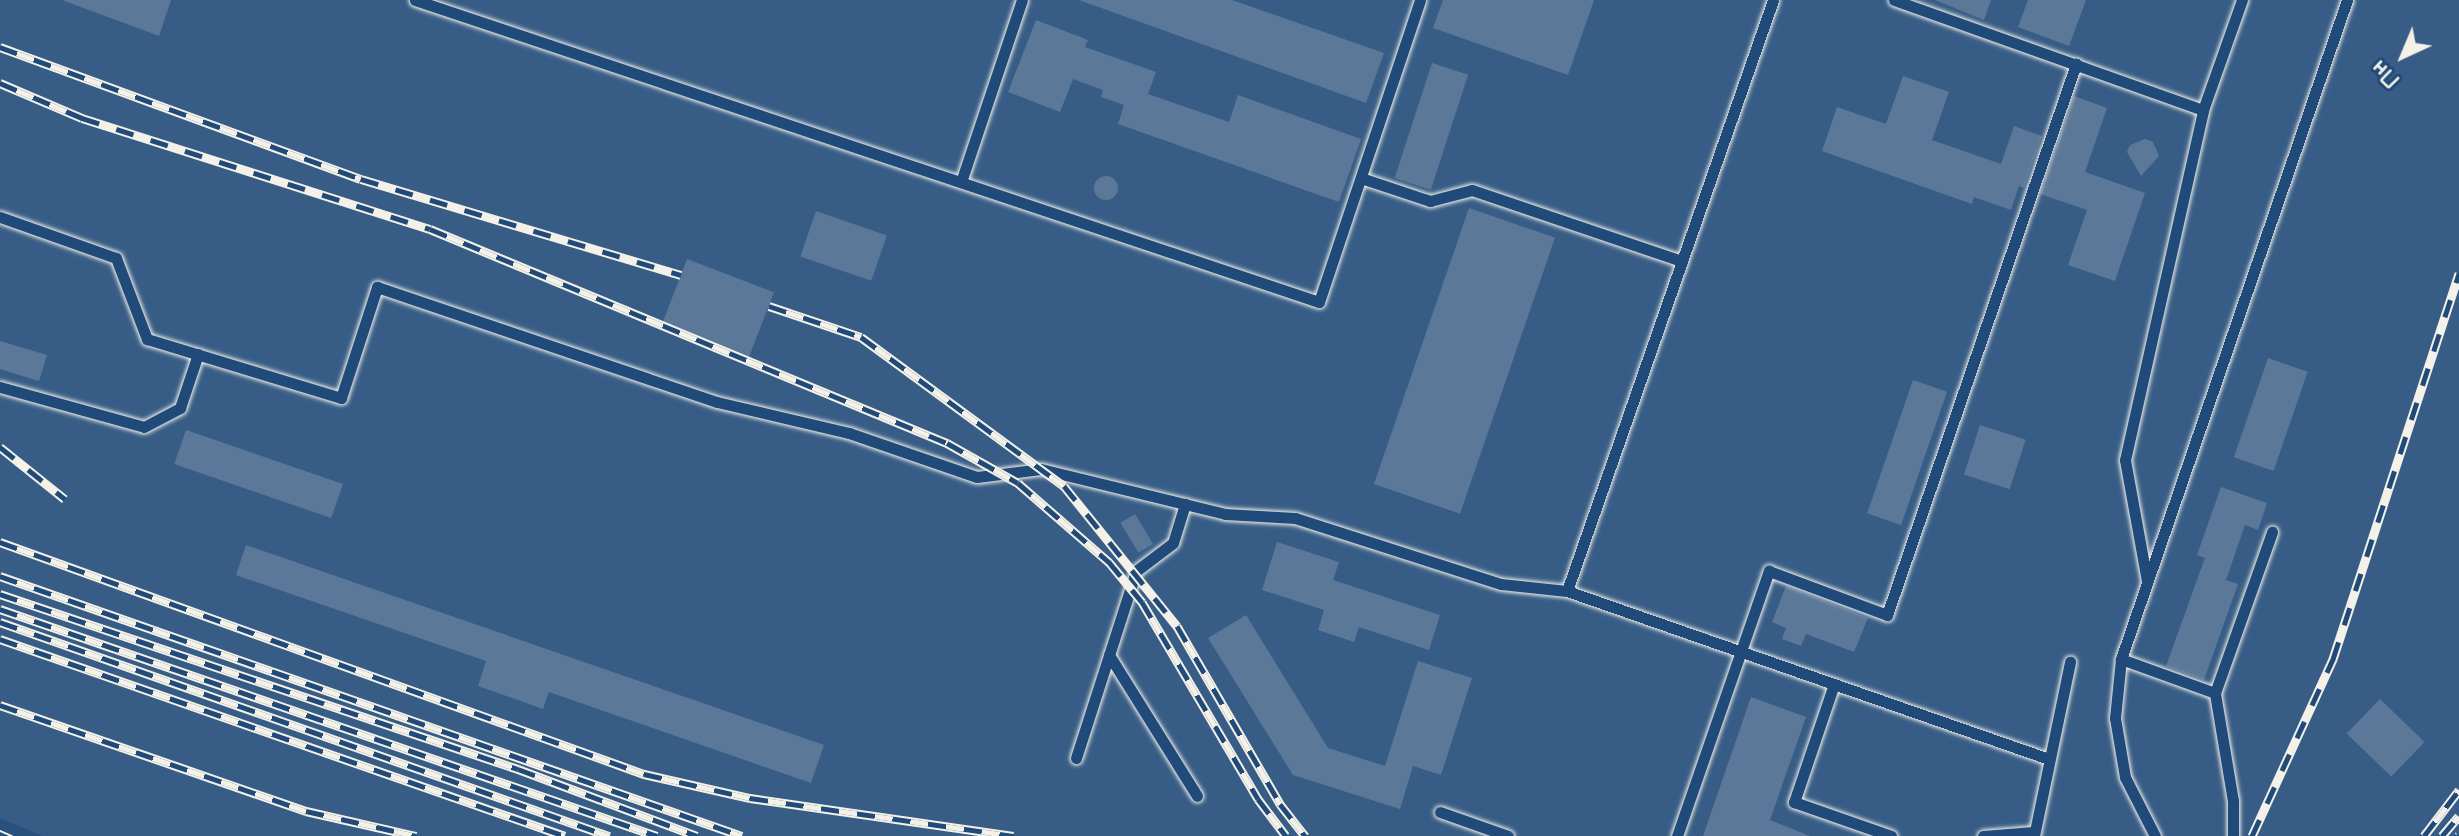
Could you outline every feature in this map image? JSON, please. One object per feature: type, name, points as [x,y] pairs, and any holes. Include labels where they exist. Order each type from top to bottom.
[{"type":"lane","points":[[415,0],[1319,302],[1420,0]]},
{"type":"lane","points":[[961,182],[1022,0]]},
{"type":"lane","points":[[1567,591],[1773,0]]},
{"type":"lane","points":[[1894,0],[2203,110]]},
{"type":"lane","points":[[2147,582],[2125,460],[2203,110],[2242,0]]},
{"type":"lane","points":[[2155,836],[2125,777],[2115,718],[2121,659],[2347,0]]},
{"type":"lane","points":[[1677,836],[1769,571],[1887,615],[2076,64]]},
{"type":"lane","points":[[1361,178],[1430,201],[1472,190],[1682,261]]},
{"type":"lane","points":[[0,217],[116,258],[147,339],[341,398],[377,287],[717,402],[849,433],[977,477],[1041,469],[1225,514],[1295,518],[1501,584],[1567,591],[2049,759]]},
{"type":"lane","points":[[0,387],[144,427],[180,408],[198,354]]},
{"type":"lane","points":[[1076,758],[1136,571],[1173,543],[1185,504]]},
{"type":"lane","points":[[2233,836],[2233,801],[2215,693],[2272,532]]},
{"type":"lane","points":[[1109,655],[1197,796]]},
{"type":"lane","points":[[2121,659],[2215,693]]},
{"type":"lane","points":[[1983,836],[2034,834],[2070,662]]},
{"type":"lane","points":[[1834,684],[1794,802],[1874,833],[1891,836]]},
{"type":"lane","points":[[1440,812],[1508,836]]},
{"type":"shaded area","points":[[0,0],[2459,0],[2459,836],[42,836],[0,818]]},
{"type":"building","points":[[62,0],[171,0],[159,36]]},
{"type":"building","points":[[1079,0],[1232,0],[1384,53],[1366,103]]},
{"type":"building","points":[[1443,0],[1594,0],[1568,75],[1433,28]]},
{"type":"building","points":[[1935,0],[1991,0],[1984,20]]},
{"type":"building","points":[[2028,0],[2086,0],[2069,46],[2018,27]]},
{"type":"building","points":[[1036,20],[1088,40],[1085,47],[1156,72],[1148,94],[1229,122],[1238,95],[1361,139],[1339,202],[1118,124],[1124,105],[1101,97],[1103,90],[1073,79],[1060,112],[1008,92]]},
{"type":"building","points":[[1432,63],[1468,75],[1431,190],[1395,178]]},
{"type":"building","points":[[1903,76],[1949,92],[1932,140],[2001,164],[2014,126],[2042,136],[2024,188],[2019,186],[2011,210],[1974,197],[1972,204],[1822,151],[1837,107],[1886,124]]},
{"type":"building","points":[[2074,96],[2107,108],[2085,172],[2145,193],[2115,281],[2068,265],[2087,210],[2040,194]]},
{"type":"building","points":[[2145,139],[2153,142],[2159,156],[2141,176],[2127,152],[2130,145]]},
{"type":"building","points":[[1106,176],[1115,179],[1118,188],[1115,197],[1106,200],[1097,197],[1094,188],[1097,179]]},
{"type":"building","points":[[1469,208],[1555,238],[1460,514],[1374,484]]},
{"type":"building","points":[[816,211],[887,235],[871,281],[800,256]]},
{"type":"building","points":[[687,259],[774,292],[749,357],[662,323]]},
{"type":"building","points":[[0,341],[47,355],[39,381],[0,369]]},
{"type":"building","points":[[2268,358],[2308,372],[2274,471],[2234,457]]},
{"type":"building","points":[[1913,380],[1947,392],[1901,525],[1867,513]]},
{"type":"building","points":[[1980,425],[2026,440],[2010,489],[1964,474]]},
{"type":"building","points":[[186,430],[343,484],[331,518],[174,464]]},
{"type":"building","points":[[2221,487],[2267,503],[2258,530],[2245,525],[2226,580],[2238,584],[2204,680],[2166,666],[2205,558],[2197,555]]},
{"type":"building","points":[[1135,514],[1153,544],[1138,553],[1120,523]]},
{"type":"building","points":[[1277,542],[1339,562],[1333,580],[1440,615],[1429,650],[1359,627],[1354,642],[1318,630],[1324,610],[1262,590]]},
{"type":"building","points":[[246,545],[824,745],[811,783],[549,692],[543,709],[478,686],[486,661],[236,575]]},
{"type":"building","points":[[1786,586],[1868,618],[1854,652],[1806,634],[1801,646],[1782,639],[1786,628],[1772,622]]},
{"type":"building","points":[[1246,615],[1328,748],[1385,766],[1418,661],[1472,678],[1441,775],[1413,766],[1400,809],[1293,775],[1208,638]]},
{"type":"building","points":[[1751,697],[1806,717],[1770,820],[1810,836],[1703,836]]},
{"type":"building","points":[[2380,699],[2425,742],[2391,777],[2347,734]]},
{"type":"tram line","points":[[0,831],[12,836]]},
{"type":"railway","points":[[0,47],[361,179],[681,275]]},
{"type":"railway","points":[[0,83],[82,118],[430,229],[947,443],[1018,483],[1109,562],[1142,602],[1258,799],[1286,836]]},
{"type":"railway","points":[[2252,836],[2333,659],[2459,273]]},
{"type":"railway","points":[[769,306],[861,337],[1064,486],[1177,626],[1280,804],[1305,836]]},
{"type":"railway","points":[[0,447],[65,499]]},
{"type":"railway","points":[[0,542],[644,774],[750,798],[1013,836]]},
{"type":"railway","points":[[0,576],[742,836]]},
{"type":"railway","points":[[0,594],[518,769],[697,836]]},
{"type":"railway","points":[[0,609],[657,836]]},
{"type":"railway","points":[[0,622],[609,836]]},
{"type":"railway","points":[[0,639],[565,836]]},
{"type":"railway","points":[[0,705],[306,811],[416,836]]},
{"type":"railway","points":[[2424,836],[2459,790]]},
{"type":"railway","points":[[2442,836],[2459,816]]}]
